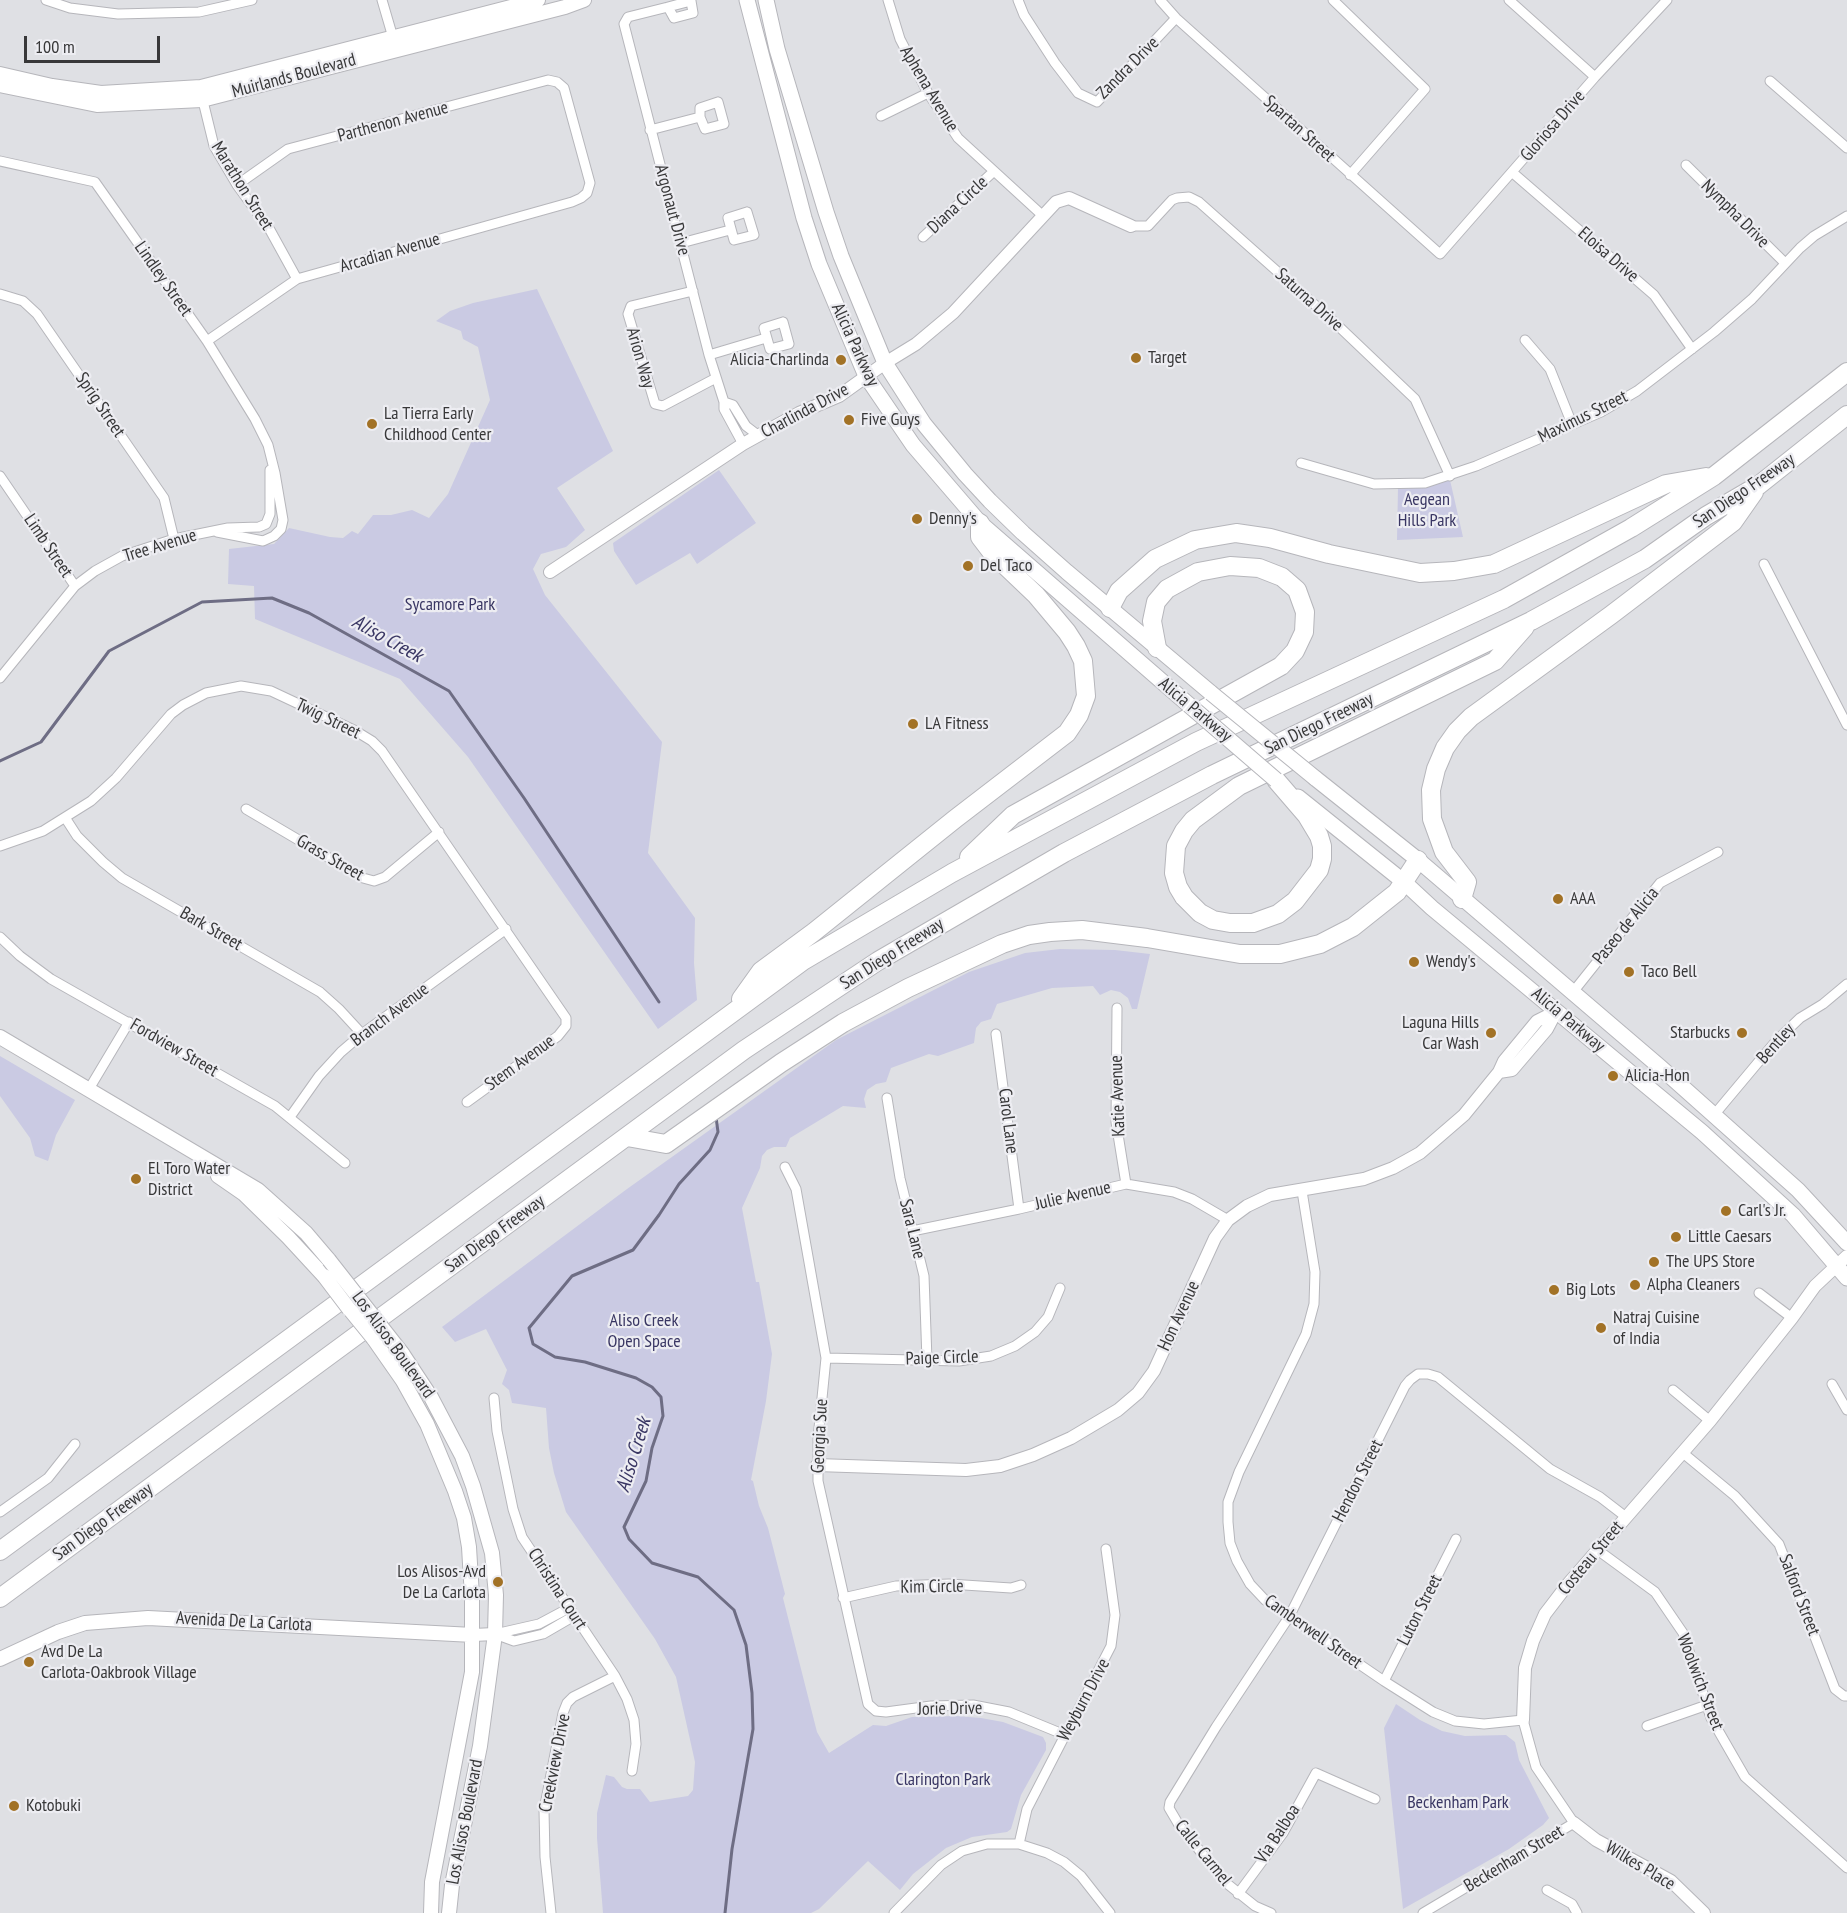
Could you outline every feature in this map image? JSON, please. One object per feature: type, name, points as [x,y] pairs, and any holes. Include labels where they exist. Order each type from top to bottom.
[{"type":"highway","name":"San Diego Freeway","points":[[0,1551],[803,961],[952,873],[1196,742],[1504,599],[1631,528],[1714,476],[1847,372]]},
{"type":"highway","name":"San Diego Freeway","points":[[0,1598],[734,1057],[878,961],[1064,853],[1212,775],[1531,621],[1645,559],[1706,516],[1758,485],[1847,415]]},
{"type":"highway","points":[[1112,603],[1119,591],[1155,560],[1195,540],[1236,533],[1270,538],[1329,554],[1420,573],[1454,571],[1494,564],[1666,484],[1714,476]]},
{"type":"highway","points":[[1462,899],[1467,882],[1443,852],[1432,819],[1431,790],[1444,748],[1457,730],[1471,717],[1733,522],[1758,485]]},
{"type":"highway","points":[[732,1012],[761,971],[1067,733],[1079,716],[1086,696],[1083,661],[1076,645],[1036,595],[993,554],[980,537],[977,519]]},
{"type":"highway","points":[[952,873],[1013,815],[1281,666],[1295,651],[1304,632],[1305,612],[1297,590],[1282,577],[1259,568],[1230,566],[1198,572],[1167,589],[1156,602],[1152,621],[1157,648]]},
{"type":"highway","points":[[1276,780],[1307,816],[1319,836],[1322,846],[1319,870],[1295,901],[1278,914],[1253,923],[1213,920],[1200,913],[1184,897],[1174,873],[1176,846],[1193,820],[1239,786],[1495,661],[1531,621]]},
{"type":"highway","points":[[627,1137],[666,1144],[780,1063],[843,1023],[908,988],[1002,944],[1029,935],[1082,930],[1147,938],[1240,954],[1280,954],[1320,944],[1353,927],[1397,892],[1418,860]]},
{"type":"main road","name":"Muirlands Boulevard","points":[[0,85],[38,95],[97,105],[202,94],[395,43],[538,0]]},
{"type":"main road","name":"Muirlands Boulevard","points":[[395,43],[565,7],[584,0]]},
{"type":"main road","name":"Alicia Parkway","points":[[747,0],[804,218],[819,264],[867,376],[913,445],[977,519],[1098,627],[1276,780],[1404,882],[1432,908],[1713,1142],[1842,1260],[1847,1278]]},
{"type":"main road","name":"Alicia Parkway","points":[[766,0],[777,49],[830,223],[841,256],[885,363],[924,424],[964,474],[1023,533],[1112,603],[1157,648],[1418,860],[1714,1114],[1798,1190],[1847,1243]]},
{"type":"main road","name":"Muirlands Boulevard","points":[[0,74],[52,86],[101,93],[202,94]]},
{"type":"main road","points":[[977,519],[990,501]]},
{"type":"main road","points":[[1098,627],[1112,603]]},
{"type":"main road","points":[[1557,1011],[1573,992]]},
{"type":"main road","name":"Los Alisos Boulevard","points":[[0,1037],[258,1190],[306,1233],[402,1353],[431,1396],[462,1455],[492,1553],[496,1595],[495,1634],[480,1746],[452,1885],[449,1913]]},
{"type":"main road","points":[[1616,1061],[1651,1077],[1704,1118],[1714,1114]]},
{"type":"main road","points":[[1713,1142],[1724,1139],[1764,1171],[1798,1190]]},
{"type":"main road","name":"Los Alisos Boulevard","points":[[201,1156],[214,1173],[244,1194],[268,1216],[324,1276],[388,1359],[427,1424],[447,1467],[464,1518],[469,1547],[473,1635],[472,1672],[432,1882],[430,1913]]},
{"type":"main road","name":"Avenida De La Carlota","points":[[0,1659],[58,1632],[85,1623],[112,1620],[159,1618],[473,1635]]},
{"type":"street","points":[[46,0],[70,8],[118,15],[199,12],[252,0]]},
{"type":"street","points":[[382,0],[395,43]]},
{"type":"street","name":"Aphena Avenue","points":[[888,0],[900,39],[928,93],[958,138],[1042,215]]},
{"type":"street","name":"Zandra Drive","points":[[1018,0],[1030,25],[1078,93],[1097,102],[1176,18]]},
{"type":"street","name":"Spartan Street","points":[[1160,0],[1176,18],[1440,254]]},
{"type":"street","points":[[1333,0],[1425,89],[1350,175]]},
{"type":"street","points":[[1509,0],[1595,77]]},
{"type":"street","name":"Gloriosa Drive","points":[[1440,254],[1595,77],[1667,0]]},
{"type":"street","name":"Argonaut Drive","points":[[669,7],[628,17],[624,24],[724,409],[743,444]]},
{"type":"street","name":"Parthenon Avenue","points":[[237,185],[288,149],[548,80],[557,82],[564,88],[590,183],[587,193]]},
{"type":"street","points":[[1770,81],[1847,148]]},
{"type":"street","points":[[881,116],[928,93]]},
{"type":"street","name":"Marathon Street","points":[[202,94],[214,146],[237,185],[270,230],[297,279]]},
{"type":"street","points":[[650,130],[700,117]]},
{"type":"street","name":"Lindley Street","points":[[0,160],[95,182],[207,341],[255,419],[268,445],[284,520],[281,529],[274,536]]},
{"type":"street","name":"Nympha Drive","points":[[1686,165],[1785,263]]},
{"type":"street","name":"Diana Circle","points":[[923,237],[993,172]]},
{"type":"street","name":"Eloisa Drive","points":[[1513,173],[1654,295],[1692,349]]},
{"type":"street","name":"Arcadian Avenue","points":[[207,341],[297,279],[572,201],[587,193]]},
{"type":"street","name":"Saturna Drive","points":[[1131,226],[1148,226],[1166,206],[1177,198],[1189,197],[1199,202],[1332,320],[1415,399],[1450,476]]},
{"type":"street","name":"Charlinda Drive","points":[[550,572],[743,444],[799,413],[839,396],[916,344],[952,313],[1056,202],[1069,198],[1131,226]]},
{"type":"street","name":"Maximus Street","points":[[1301,463],[1374,484],[1425,483],[1450,476],[1601,412],[1638,391],[1692,349],[1733,316],[1814,236],[1847,216]]},
{"type":"street","points":[[681,243],[730,230]]},
{"type":"street","name":"Arion Way","points":[[693,291],[631,306],[628,314],[655,404],[663,406],[716,378]]},
{"type":"street","name":"Sprig Street","points":[[0,294],[23,301],[37,314],[164,498],[174,538]]},
{"type":"street","points":[[709,355],[766,338]]},
{"type":"street","points":[[1525,340],[1550,369],[1572,424]]},
{"type":"street","name":"Argonaut Drive","points":[[724,402],[734,405],[746,426],[759,436]]},
{"type":"street","name":"Lindley Street","points":[[266,524],[270,514],[271,465]]},
{"type":"street","name":"Limb Street","points":[[0,476],[75,586]]},
{"type":"street","name":"Tree Avenue","points":[[0,678],[75,586],[95,571],[122,556],[174,538],[217,532],[228,528],[259,527],[266,524]]},
{"type":"street","name":"Tree Avenue","points":[[217,532],[263,541],[274,536]]},
{"type":"street","points":[[1764,564],[1847,725]]},
{"type":"street","name":"Twig Street","points":[[0,846],[43,831],[66,819],[91,801],[111,783],[171,714],[183,705],[206,693],[241,686],[271,691],[354,730],[372,741],[382,751],[565,1014],[567,1021]]},
{"type":"street","name":"Grass Street","points":[[246,809],[363,878],[374,881],[385,877],[440,832]]},
{"type":"street","name":"Bark Street","points":[[66,819],[77,836],[122,878],[320,992],[362,1034]]},
{"type":"street","name":"Paseo de Alicia","points":[[1573,992],[1660,883],[1718,852]]},
{"type":"street","name":"Branch Avenue","points":[[290,1117],[328,1066],[362,1034],[506,928]]},
{"type":"street","name":"Fordview Street","points":[[0,937],[20,956],[51,979],[290,1117],[345,1163]]},
{"type":"street","name":"Bentley","points":[[1714,1114],[1776,1041],[1800,1017],[1823,1004],[1847,984]]},
{"type":"street","name":"Katie Avenue","points":[[1117,1008],[1116,1122],[1126,1184]]},
{"type":"street","name":"Hon Avenue","points":[[817,1465],[966,1470],[1000,1466],[1033,1455],[1071,1438],[1118,1410],[1138,1393],[1154,1371],[1215,1238],[1228,1220],[1247,1206],[1270,1196],[1364,1179],[1393,1168],[1420,1153],[1464,1115],[1499,1072],[1504,1060],[1537,1022],[1557,1011]]},
{"type":"street","name":"Stem Avenue","points":[[467,1101],[558,1036],[564,1030],[567,1021]]},
{"type":"street","points":[[88,1089],[129,1022]]},
{"type":"street","name":"Carol Lane","points":[[996,1034],[1019,1209]]},
{"type":"street","name":"Sara Lane","points":[[887,1098],[900,1178],[924,1276],[927,1360]]},
{"type":"street","name":"Georgia Sue","points":[[785,1167],[796,1189],[826,1358],[817,1465],[818,1481],[868,1704]]},
{"type":"street","name":"Julie Avenue","points":[[912,1231],[1126,1184],[1174,1192],[1192,1199],[1228,1220]]},
{"type":"street","name":"Camberwell Street","points":[[1302,1191],[1315,1272],[1314,1304],[1306,1334],[1239,1472],[1228,1502],[1230,1543],[1237,1561],[1250,1584],[1265,1600],[1434,1712],[1455,1721],[1484,1724],[1523,1720]]},
{"type":"street","name":"Costeau Street","points":[[1523,1720],[1525,1668],[1533,1641],[1545,1614],[1568,1584],[1710,1421],[1815,1286],[1842,1260]]},
{"type":"street","name":"Paige Circle","points":[[826,1358],[927,1360],[975,1359],[991,1356],[1015,1346],[1035,1332],[1051,1311],[1060,1288]]},
{"type":"street","points":[[1759,1293],[1792,1318]]},
{"type":"street","name":"Hendon Street","points":[[1169,1808],[1170,1800],[1289,1617],[1405,1386],[1418,1374],[1438,1377],[1550,1469],[1600,1497],[1626,1517]]},
{"type":"street","points":[[1832,1384],[1847,1410]]},
{"type":"street","points":[[1673,1390],[1710,1421]]},
{"type":"street","name":"Christina Court","points":[[494,1398],[497,1431],[513,1509],[522,1537],[615,1676],[627,1699],[634,1720],[636,1744],[632,1770]]},
{"type":"street","points":[[0,1512],[48,1478],[75,1444]]},
{"type":"street","name":"Salford Street","points":[[1683,1453],[1735,1496],[1779,1544],[1835,1689],[1847,1696]]},
{"type":"street","name":"Luton Street","points":[[1384,1681],[1456,1539]]},
{"type":"street","name":"Weyburn Drive","points":[[1019,1844],[1027,1809],[1111,1646],[1115,1615],[1107,1549]]},
{"type":"street","name":"Woolwich Street","points":[[1599,1551],[1655,1592],[1683,1632],[1711,1718],[1745,1777],[1847,1868]]},
{"type":"street","name":"Kim Circle","points":[[843,1598],[896,1587],[949,1584],[1011,1588],[1021,1585]]},
{"type":"street","name":"Avenida De La Carlota","points":[[473,1635],[495,1634],[514,1641],[543,1634],[572,1612]]},
{"type":"street","name":"Creekview Drive","points":[[551,1913],[544,1857],[544,1810],[563,1713],[567,1703],[573,1697],[615,1676]]},
{"type":"street","name":"Jorie Drive","points":[[868,1704],[876,1711],[886,1712],[931,1706],[973,1705],[1009,1712],[1065,1735]]},
{"type":"street","points":[[1647,1726],[1707,1705]]},
{"type":"street","points":[[1523,1720],[1536,1767],[1574,1823]]},
{"type":"street","name":"Via Balboa","points":[[1238,1894],[1283,1833],[1316,1773],[1375,1799]]},
{"type":"street","name":"Calle Carmel","points":[[1169,1808],[1179,1825],[1225,1882],[1255,1906],[1271,1913]]},
{"type":"street","name":"Beckenham Street","points":[[1424,1913],[1574,1823]]},
{"type":"street","name":"Wilkes Place","points":[[1574,1823],[1596,1840],[1671,1881],[1704,1913]]},
{"type":"street","points":[[894,1913],[941,1865],[962,1851],[987,1844],[1019,1844],[1047,1853],[1064,1862],[1081,1876],[1110,1913]]},
{"type":"street","points":[[1547,1890],[1572,1904],[1577,1913]]},
{"type":"green space","name":"Sycamore Park","points":[[537,289],[613,451],[557,488],[585,530],[566,547],[541,554],[533,569],[545,595],[662,742],[648,853],[695,918],[694,963],[697,1000],[658,1029],[468,757],[400,679],[255,619],[254,586],[228,584],[229,549],[274,544],[289,528],[343,538],[352,531],[358,534],[373,515],[391,515],[412,510],[429,518],[448,494],[490,400],[478,347],[463,339],[461,331],[436,321],[450,311],[473,303]]},
{"type":"green space","points":[[719,470],[756,523],[697,564],[690,553],[636,585],[614,551],[613,543]]},
{"type":"green space","name":"Aegean Hills Park","points":[[1450,480],[1463,537],[1397,540],[1398,487]]},
{"type":"green space","name":"Aliso Creek Open Space","points":[[1060,949],[1115,950],[1150,954],[1137,1009],[1132,1009],[1128,998],[1120,992],[1111,990],[1100,995],[1093,986],[1052,988],[997,1004],[991,1019],[981,1022],[976,1028],[974,1043],[938,1056],[929,1054],[891,1068],[886,1082],[876,1084],[867,1090],[864,1099],[866,1108],[843,1106],[790,1138],[786,1147],[774,1147],[767,1150],[762,1156],[760,1168],[742,1208],[772,1354],[766,1401],[751,1480],[768,1528],[817,1732],[829,1753],[873,1725],[886,1726],[912,1717],[981,1718],[1003,1722],[1043,1737],[1046,1750],[1021,1795],[1011,1829],[1007,1832],[972,1837],[946,1848],[913,1874],[900,1890],[868,1861],[819,1909],[811,1913],[603,1913],[597,1813],[606,1775],[614,1777],[622,1787],[640,1789],[650,1802],[688,1796],[693,1790],[695,1762],[676,1677],[655,1639],[566,1512],[549,1448],[546,1408],[512,1403],[509,1390],[502,1384],[507,1370],[486,1329],[455,1342],[442,1327],[627,1189],[836,1040],[969,972],[1025,953]]},
{"type":"green space","points":[[0,1056],[75,1100],[56,1135],[48,1161],[35,1156],[30,1138],[0,1096]]},
{"type":"green space","name":"Beckenham Park","points":[[1396,1704],[1442,1731],[1465,1736],[1506,1735],[1515,1742],[1519,1760],[1549,1818],[1543,1825],[1509,1849],[1403,1909],[1384,1728]]},
{"type":"waterway","name":"Aliso Creek","points":[[0,761],[41,742],[109,651],[202,602],[272,598],[309,613],[449,691],[524,798],[659,1002]]},
{"type":"waterway","name":"Aliso Creek","points":[[716,1117],[718,1132],[710,1150],[679,1184],[633,1250],[572,1276],[529,1328],[533,1344],[555,1357],[585,1362],[636,1378],[652,1387],[661,1397],[663,1416],[652,1448],[646,1481],[624,1527],[629,1539],[652,1563],[698,1577],[734,1610],[746,1645],[752,1693],[753,1729],[732,1849],[725,1913]]},
{"type":"place","name":"Target","points":[[1136,358]]},
{"type":"place","name":"Alicia-Charlinda","points":[[841,360]]},
{"type":"place","name":"Five Guys","points":[[849,420]]},
{"type":"place","name":"La Tierra Early Childhood Center","points":[[372,424]]},
{"type":"place","name":"Denny's","points":[[917,519]]},
{"type":"place","name":"Del Taco","points":[[968,566]]},
{"type":"place","name":"LA Fitness","points":[[913,724]]},
{"type":"place","name":"AAA","points":[[1558,899]]},
{"type":"place","name":"Wendy's","points":[[1414,962]]},
{"type":"place","name":"Taco Bell","points":[[1629,972]]},
{"type":"place","name":"Laguna Hills Car Wash","points":[[1491,1033]]},
{"type":"place","name":"Starbucks","points":[[1742,1033]]},
{"type":"place","name":"Alicia-Hon","points":[[1613,1076]]},
{"type":"place","name":"El Toro Water District","points":[[136,1179]]},
{"type":"place","name":"Carl's Jr.","points":[[1726,1211]]},
{"type":"place","name":"Little Caesars","points":[[1676,1237]]},
{"type":"place","name":"The UPS Store","points":[[1654,1262]]},
{"type":"place","name":"Alpha Cleaners","points":[[1635,1285]]},
{"type":"place","name":"Big Lots","points":[[1554,1290]]},
{"type":"place","name":"Natraj Cuisine of India","points":[[1601,1328]]},
{"type":"place","name":"Los Alisos-Avd De La Carlota","points":[[498,1582]]},
{"type":"place","name":"Avd De La Carlota-Oakbrook Village","points":[[29,1662]]},
{"type":"place","name":"Kotobuki","points":[[14,1806]]},
{"type":"park label","name":"Clarington Park","points":[[943,1780]]}]
